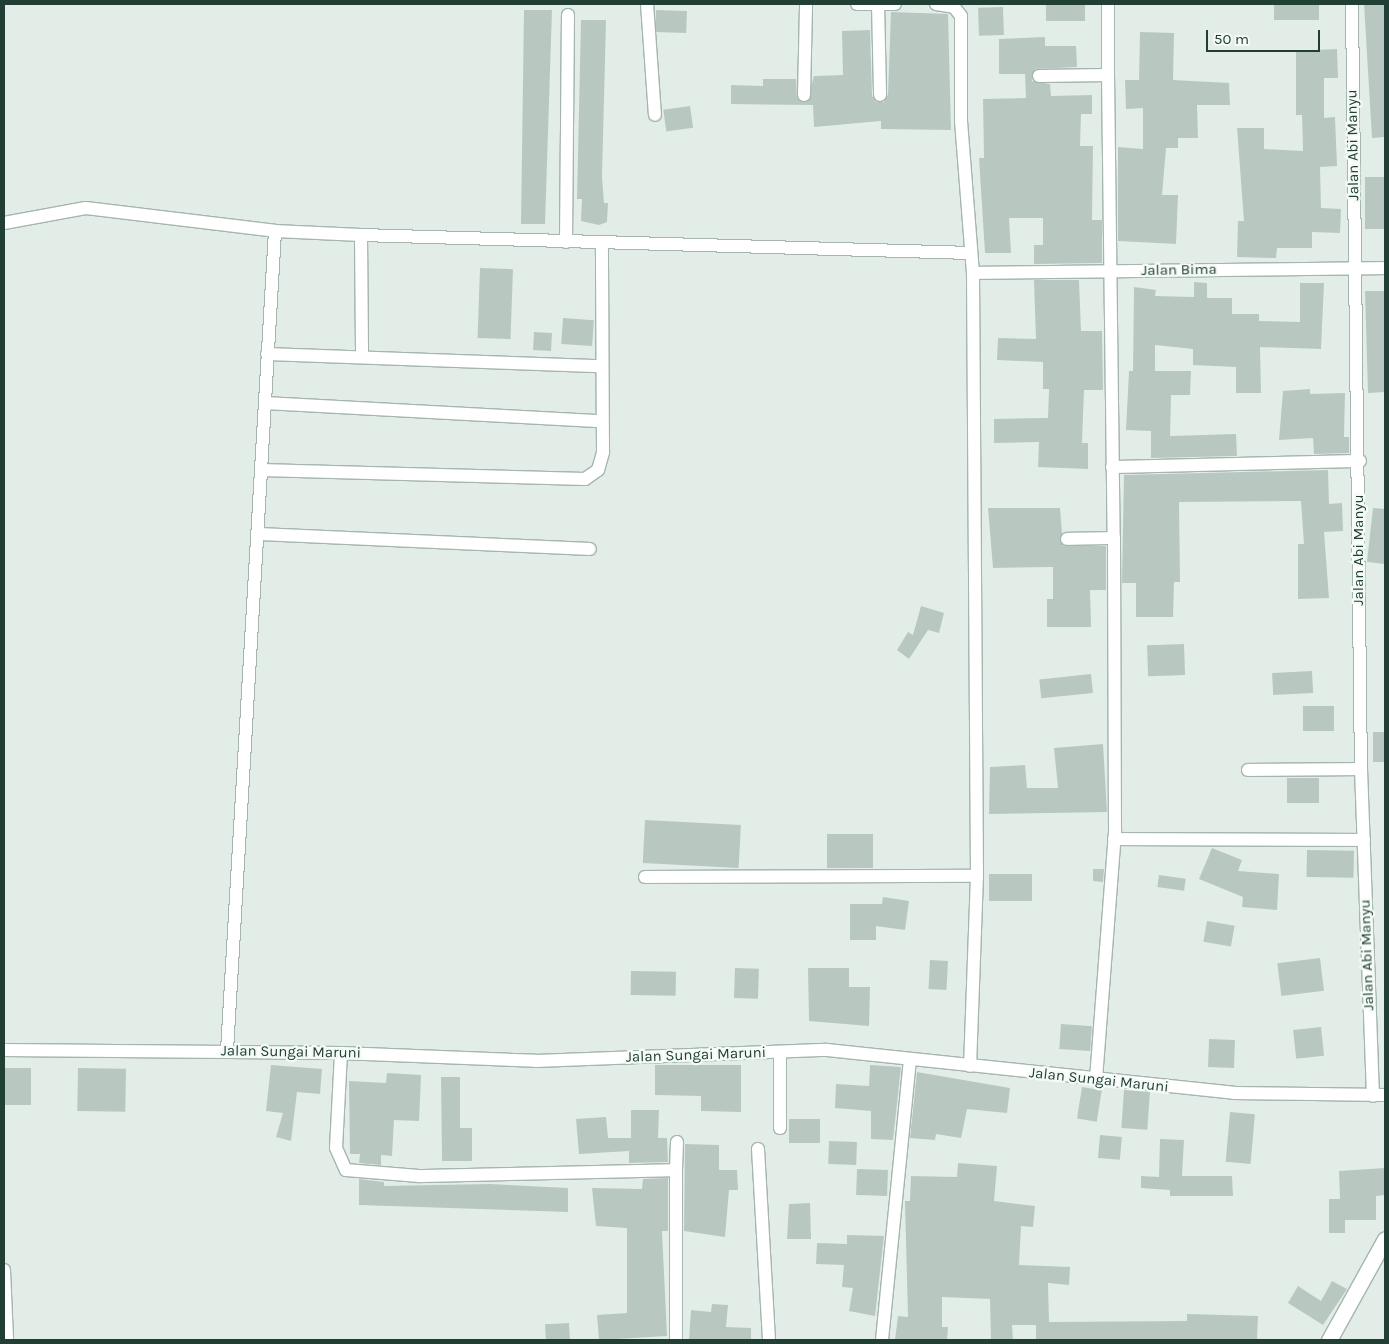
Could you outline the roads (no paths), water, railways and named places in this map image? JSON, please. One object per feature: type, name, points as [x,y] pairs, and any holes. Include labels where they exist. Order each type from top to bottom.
[{"type":"street","points":[[647,4],[654,115]]},
{"type":"street","points":[[804,95],[806,4]]},
{"type":"street","points":[[857,4],[895,4]]},
{"type":"street","points":[[878,4],[880,95]]},
{"type":"street","points":[[936,4],[954,7],[961,16],[961,120],[973,273],[977,876],[970,1066]]},
{"type":"street","points":[[1096,1079],[1114,839],[1114,538],[1108,4]]},
{"type":"street","name":"Jalan Abi Manyu","points":[[1352,4],[1360,461],[1361,769],[1379,1096]]},
{"type":"street","points":[[566,242],[568,15]]},
{"type":"street","points":[[1039,76],[1108,76]]},
{"type":"street","points":[[4,223],[86,208],[275,231],[566,242],[602,246],[970,253]]},
{"type":"street","points":[[227,1051],[260,534],[261,470],[275,231]]},
{"type":"street","points":[[361,235],[362,357]]},
{"type":"street","points":[[261,470],[585,479],[598,470],[601,421],[602,246]]},
{"type":"street","name":"Jalan Bima","points":[[973,273],[1385,268]]},
{"type":"street","points":[[267,354],[600,366]]},
{"type":"street","points":[[265,403],[601,421]]},
{"type":"street","points":[[1112,467],[1360,461]]},
{"type":"street","points":[[260,534],[590,548]]},
{"type":"street","points":[[1067,539],[1114,538]]},
{"type":"street","points":[[1248,770],[1361,769]]},
{"type":"street","points":[[1114,839],[1364,840]]},
{"type":"street","points":[[645,877],[977,876]]},
{"type":"street","name":"Jalan Sungai Maruni","points":[[4,1050],[341,1053],[536,1061],[827,1050],[910,1061],[1234,1093],[1379,1096]]},
{"type":"street","points":[[341,1053],[336,1148],[346,1170],[419,1176],[676,1170]]},
{"type":"street","points":[[780,1053],[780,1128]]},
{"type":"street","points":[[882,1340],[910,1061]]},
{"type":"street","points":[[676,1142],[676,1340]]},
{"type":"street","points":[[758,1149],[769,1340]]},
{"type":"street","points":[[1328,1340],[1385,1240]]},
{"type":"street","points":[[4,1270],[8,1340]]}]
